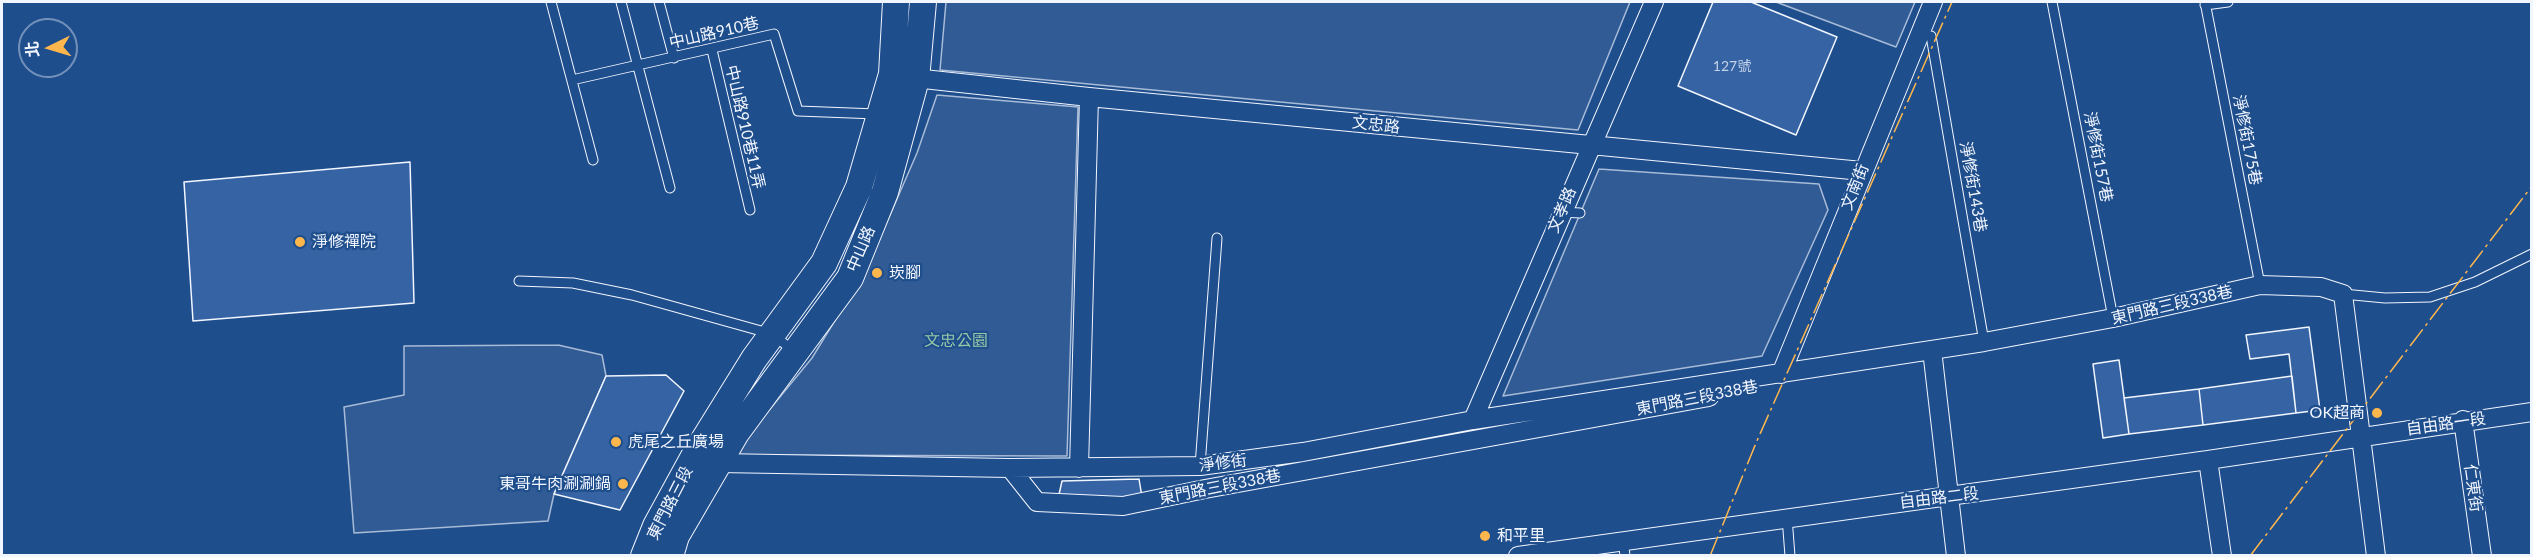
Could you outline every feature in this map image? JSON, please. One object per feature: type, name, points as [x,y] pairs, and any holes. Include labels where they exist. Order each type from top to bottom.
[{"type":"main road","name":"中山路","points":[[708,457],[754,359],[824,262],[859,187],[892,74],[896,2]]},
{"type":"main road","name":"中山路","points":[[708,457],[736,433],[850,278],[885,192],[916,79],[923,2]]},
{"type":"main road","name":"東門路三段","points":[[644,555],[656,526],[708,457]]},
{"type":"main road","name":"東門路三段","points":[[670,555],[708,457]]},
{"type":"street","name":"文孝路","points":[[1473,420],[1571,212],[1590,146],[1654,2]]},
{"type":"street","name":"文南街","points":[[1781,374],[1862,171],[1933,2]]},
{"type":"street","name":"文忠路","points":[[892,74],[916,79],[1089,97],[1862,171]]},
{"type":"street","points":[[1079,468],[1089,97]]},
{"type":"street","name":"東門路三段338巷","points":[[1010,468],[1037,502],[1123,506],[1229,484],[1761,387],[1781,374],[1984,342],[2113,318],[2260,285],[2321,287],[2343,294]]},
{"type":"street","points":[[2343,294],[2376,555]]},
{"type":"street","points":[[1932,350],[1951,496],[1956,555]]},
{"type":"street","name":"淨修街","points":[[708,457],[1010,468],[1200,466],[1303,452],[1473,420],[1781,374]]},
{"type":"street","name":"自由路一段","points":[[2360,437],[2463,420],[2532,412]]},
{"type":"street","name":"仁東街","points":[[2463,420],[2482,555]]},
{"type":"street","name":"自由路二段","points":[[1518,555],[1624,547],[1787,517],[1951,496],[2360,437]]},
{"type":"street","points":[[2208,460],[2222,555]]},
{"type":"lane","points":[[551,2],[593,160]]},
{"type":"lane","points":[[621,2],[670,188]]},
{"type":"lane","points":[[659,2],[674,58]]},
{"type":"lane","name":"淨修街157巷","points":[[2052,2],[2113,318]]},
{"type":"lane","points":[[2205,3],[2228,2]]},
{"type":"lane","name":"淨修街175巷","points":[[2205,3],[2260,285]]},
{"type":"lane","name":"中山路910巷","points":[[572,80],[712,50],[774,34],[798,111],[880,115]]},
{"type":"lane","name":"淨修街143巷","points":[[1931,36],[1984,342]]},
{"type":"lane","name":"中山路910巷11弄","points":[[712,50],[750,210]]},
{"type":"lane","points":[[1200,466],[1217,238]]},
{"type":"lane","name":"東門路三段338巷","points":[[2343,294],[2385,298],[2430,297],[2475,282],[2532,254]]},
{"type":"lane","points":[[519,281],[573,283],[632,295],[772,334],[796,353]]},
{"type":"lane","points":[[1787,517],[1790,555]]},
{"type":"shaded area","points":[[946,2],[1630,2],[1578,130],[940,70]]},
{"type":"shaded area","points":[[1776,2],[1915,2],[1896,47]]},
{"type":"shaded area","name":"文忠公園","points":[[937,95],[1078,107],[1067,456],[732,455],[812,358],[867,268],[917,153]]},
{"type":"shaded area","points":[[1599,169],[1819,184],[1828,210],[1762,356],[1503,396]]},
{"type":"shaded area","points":[[558,345],[602,355],[606,376],[554,494],[548,521],[354,533],[344,407],[404,395],[404,346]]},
{"type":"building","points":[[1713,2],[1751,2],[1837,37],[1796,135],[1678,86]]},
{"type":"building","name":"淨修禪院","points":[[410,162],[414,303],[193,321],[184,182]]},
{"type":"building","points":[[2309,327],[2320,410],[2296,413],[2289,354],[2250,359],[2246,335]]},
{"type":"building","points":[[2119,360],[2129,434],[2103,438],[2093,364]]},
{"type":"building","name":"虎尾之丘廣場","points":[[666,375],[684,391],[620,510],[554,494],[606,376]]},
{"type":"building","points":[[2292,376],[2296,413],[2203,425],[2199,389]]},
{"type":"building","points":[[2199,389],[2203,425],[2129,434],[2124,398]]},
{"type":"building","points":[[1139,479],[1142,497],[1058,499],[1062,481]]},
{"type":"power","points":[[1710,556],[1756,443],[1952,2]]},
{"type":"power","points":[[2250,556],[2532,186]]},
{"type":"place","name":"淨修禪院","points":[[300,242]]},
{"type":"place","name":"崁腳","points":[[877,273]]},
{"type":"place","name":"OK超商","points":[[2377,413]]},
{"type":"place","name":"虎尾之丘廣場","points":[[616,442]]},
{"type":"place","name":"東哥牛肉涮涮鍋","points":[[623,484]]},
{"type":"place","name":"和平里","points":[[1485,536]]}]
